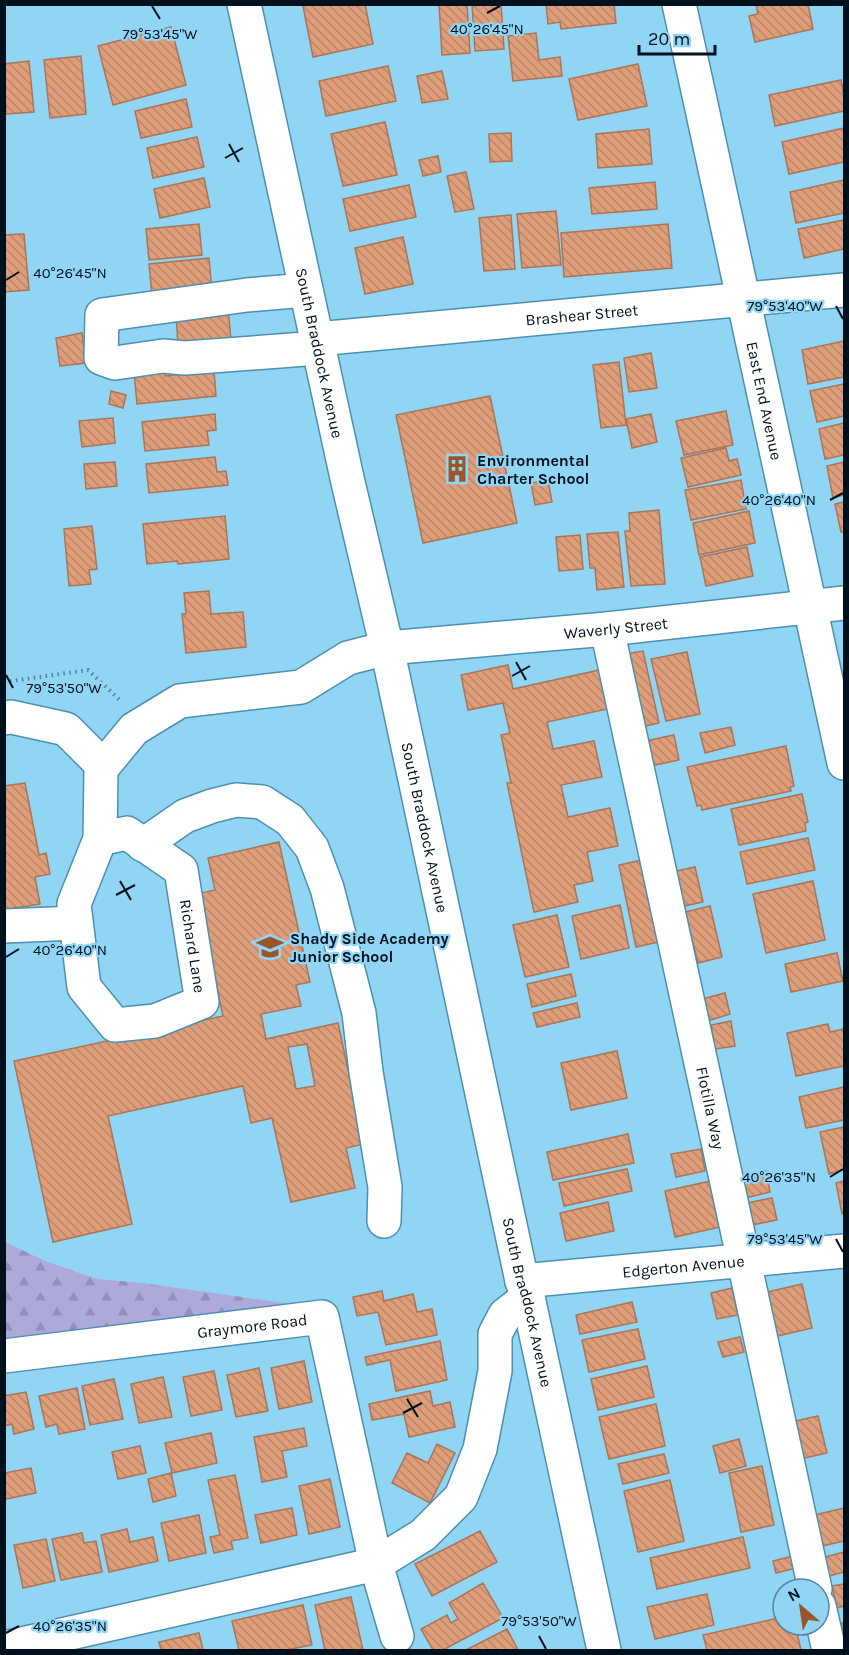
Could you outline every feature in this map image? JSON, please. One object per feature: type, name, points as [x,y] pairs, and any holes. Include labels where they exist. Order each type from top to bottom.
[{"type":"street","name":"South Braddock Avenue","points":[[244,4],[347,478],[387,648],[604,1650]]},
{"type":"street","name":"East End Avenue","points":[[679,4],[745,299],[844,763]]},
{"type":"street","name":"Brashear Street","points":[[306,290],[246,295],[102,315],[101,358],[115,363],[163,356],[185,358],[844,290]]},
{"type":"street","name":"Waverly Street","points":[[387,648],[607,629],[844,603]]},
{"type":"street","name":"Flotilla Way","points":[[607,629],[812,1577]]},
{"type":"street","points":[[4,718],[11,717],[66,729],[103,766],[134,729],[180,701],[301,687],[348,658],[387,648]]},
{"type":"street","name":"Richard Lane","points":[[100,839],[127,833],[181,870],[201,1002],[155,1021],[116,1025],[84,987],[74,904],[100,839],[101,769],[103,766]]},
{"type":"street","points":[[143,844],[185,816],[236,800],[262,802],[290,820],[312,848],[327,888],[359,1013],[366,1072],[385,1186],[384,1221]]},
{"type":"street","points":[[4,926],[76,923]]},
{"type":"street","name":"Edgerton Avenue","points":[[525,1289],[743,1261],[844,1251]]},
{"type":"street","points":[[4,1647],[376,1564],[423,1535],[461,1497],[480,1449],[495,1371],[495,1334],[505,1315],[525,1289]]},
{"type":"street","name":"Graymore Road","points":[[4,1356],[321,1317],[376,1564],[397,1636]]},
{"type":"path","points":[[4,682],[88,670],[143,724]]},
{"type":"green space","points":[[5,1242],[45,1261],[97,1279],[143,1283],[306,1306],[5,1346]]},
{"type":"building","points":[[365,4],[373,44],[313,57],[303,6]]},
{"type":"building","points":[[439,4],[467,4],[470,53],[442,55]]},
{"type":"building","points":[[472,4],[501,4],[504,49],[475,51]]},
{"type":"building","points":[[546,4],[614,4],[616,23],[561,29],[560,22],[548,24]]},
{"type":"building","points":[[756,4],[808,4],[813,29],[755,42],[749,16],[758,14]]},
{"type":"building","points":[[171,27],[186,85],[113,105],[98,46]]},
{"type":"building","points":[[536,33],[539,60],[560,57],[562,76],[513,81],[508,36]]},
{"type":"building","points":[[81,56],[86,114],[50,118],[44,60]]},
{"type":"building","points":[[29,61],[34,112],[6,114],[4,64]]},
{"type":"building","points":[[638,64],[647,106],[578,120],[569,79]]},
{"type":"building","points":[[388,66],[396,101],[326,116],[319,81]]},
{"type":"building","points":[[442,71],[448,99],[422,103],[417,76]]},
{"type":"building","points":[[841,80],[844,111],[775,126],[769,95]]},
{"type":"building","points":[[186,99],[192,127],[141,138],[135,111]]},
{"type":"building","points":[[385,122],[397,175],[343,186],[331,134]]},
{"type":"building","points":[[844,128],[844,162],[789,174],[782,142]]},
{"type":"building","points":[[649,129],[652,164],[598,168],[596,134]]},
{"type":"building","points":[[511,133],[512,161],[490,162],[489,134]]},
{"type":"building","points":[[197,137],[204,167],[153,178],[147,148]]},
{"type":"building","points":[[438,156],[441,172],[423,176],[419,160]]},
{"type":"building","points":[[466,172],[474,209],[455,212],[447,176]]},
{"type":"building","points":[[204,178],[210,207],[160,218],[154,189]]},
{"type":"building","points":[[844,180],[844,213],[796,223],[790,192]]},
{"type":"building","points":[[655,182],[657,209],[592,214],[589,188]]},
{"type":"building","points":[[409,185],[416,217],[350,231],[343,199]]},
{"type":"building","points":[[556,211],[561,265],[522,268],[517,214]]},
{"type":"building","points":[[511,215],[515,269],[484,271],[479,218]]},
{"type":"building","points":[[844,220],[844,249],[804,258],[798,229]]},
{"type":"building","points":[[199,224],[202,255],[149,260],[146,229]]},
{"type":"building","points":[[668,224],[672,268],[564,277],[561,233]]},
{"type":"building","points":[[24,234],[29,290],[4,292],[4,235]]},
{"type":"building","points":[[403,237],[413,284],[365,294],[355,248]]},
{"type":"building","points":[[209,258],[212,291],[152,296],[149,264]]},
{"type":"building","points":[[228,308],[231,340],[178,345],[176,314]]},
{"type":"building","points":[[82,333],[86,363],[60,366],[56,338]]},
{"type":"building","points":[[844,341],[844,377],[808,384],[802,350]]},
{"type":"building","points":[[651,353],[657,388],[629,392],[624,358]]},
{"type":"building","points":[[163,358],[165,376],[214,371],[216,396],[137,404],[133,361]]},
{"type":"building","points":[[619,362],[626,425],[601,428],[593,365]]},
{"type":"building","points":[[844,384],[844,416],[817,422],[810,391]]},
{"type":"building","points":[[111,391],[126,395],[123,408],[109,404]]},
{"type":"building","name":"Environmental Charter School","points":[[490,396],[517,523],[423,543],[396,415]]},
{"type":"building","points":[[726,411],[733,445],[684,455],[676,421]]},
{"type":"building","points":[[215,414],[216,430],[207,431],[209,445],[145,451],[142,422]]},
{"type":"building","points":[[651,414],[657,442],[632,448],[626,419]]},
{"type":"building","points":[[113,418],[115,443],[82,447],[79,421]]},
{"type":"building","points":[[844,423],[844,455],[825,459],[819,429]]},
{"type":"building","points":[[726,448],[729,461],[737,459],[741,475],[688,487],[681,458]]},
{"type":"building","points":[[215,457],[217,472],[226,471],[228,485],[149,493],[146,464]]},
{"type":"building","points":[[115,462],[117,486],[86,489],[84,464]]},
{"type":"building","points":[[844,462],[844,495],[833,498],[827,466]]},
{"type":"building","points":[[548,480],[552,502],[535,505],[531,483]]},
{"type":"building","points":[[741,480],[746,509],[691,520],[685,490]]},
{"type":"building","points":[[844,502],[844,532],[841,532],[835,504]]},
{"type":"building","points":[[659,510],[665,584],[631,586],[625,531],[630,531],[629,513]]},
{"type":"building","points":[[749,511],[755,543],[699,555],[693,523]]},
{"type":"building","points":[[225,516],[229,559],[178,564],[177,561],[147,564],[143,524]]},
{"type":"building","points":[[92,526],[97,569],[89,570],[91,584],[69,586],[64,529]]},
{"type":"building","points":[[618,532],[624,587],[597,590],[595,568],[590,568],[587,534]]},
{"type":"building","points":[[580,535],[583,569],[559,571],[556,537]]},
{"type":"building","points":[[747,547],[753,576],[706,586],[700,557]]},
{"type":"building","points":[[209,591],[211,614],[243,612],[246,647],[186,653],[182,614],[186,614],[184,593]]},
{"type":"building","points":[[643,651],[659,723],[641,727],[625,654]]},
{"type":"building","points":[[687,652],[700,714],[666,721],[651,659]]},
{"type":"building","points":[[508,665],[513,689],[604,669],[612,708],[547,722],[553,749],[594,741],[602,777],[561,785],[568,817],[610,808],[618,846],[587,852],[593,881],[574,885],[578,902],[534,912],[507,783],[511,783],[501,735],[510,733],[503,703],[468,710],[461,675]]},
{"type":"building","points":[[731,727],[735,745],[705,753],[700,733]]},
{"type":"building","points":[[674,735],[679,760],[650,766],[645,741]]},
{"type":"building","points":[[786,746],[794,786],[790,787],[791,791],[702,810],[701,805],[697,806],[687,767]]},
{"type":"building","points":[[25,783],[39,855],[46,853],[50,874],[35,877],[40,904],[4,910],[4,786]]},
{"type":"building","points":[[802,794],[808,822],[805,823],[806,831],[739,845],[731,809]]},
{"type":"building","points":[[808,838],[815,870],[747,884],[740,852]]},
{"type":"building","points":[[279,842],[310,982],[296,985],[301,1006],[261,1014],[266,1039],[338,1023],[364,1144],[346,1148],[355,1188],[291,1202],[272,1118],[251,1123],[243,1086],[108,1116],[132,1224],[53,1242],[14,1061],[223,1016],[197,894],[215,890],[208,858]],"holes":[[[307,1044],[315,1086],[296,1089],[288,1047]]]},
{"type":"building","points":[[642,860],[659,942],[636,947],[619,865]]},
{"type":"building","points":[[695,867],[703,902],[684,906],[676,871]]},
{"type":"building","points":[[813,881],[825,940],[766,953],[753,894]]},
{"type":"building","points":[[620,905],[629,948],[581,959],[572,916]]},
{"type":"building","points":[[710,906],[722,957],[698,963],[685,912]]},
{"type":"building","points":[[557,915],[569,967],[525,977],[513,925]]},
{"type":"building","points":[[837,953],[843,981],[791,992],[785,964]]},
{"type":"building","points":[[571,974],[576,996],[532,1007],[527,984]]},
{"type":"building","points":[[725,993],[730,1014],[707,1021],[702,999]]},
{"type":"building","points":[[577,1003],[580,1017],[537,1027],[533,1013]]},
{"type":"building","points":[[731,1021],[735,1046],[715,1049],[711,1025]]},
{"type":"building","points":[[828,1024],[830,1032],[844,1029],[844,1066],[796,1076],[787,1033]]},
{"type":"building","points":[[617,1051],[627,1098],[571,1110],[561,1063]]},
{"type":"building","points":[[844,1087],[844,1120],[806,1128],[799,1097]]},
{"type":"building","points":[[844,1127],[844,1170],[829,1174],[820,1132]]},
{"type":"building","points":[[628,1134],[634,1163],[553,1180],[547,1152]]},
{"type":"building","points":[[701,1149],[705,1171],[676,1177],[671,1154]]},
{"type":"building","points":[[627,1169],[632,1191],[564,1206],[559,1183]]},
{"type":"building","points":[[766,1171],[770,1192],[745,1198],[741,1177]]},
{"type":"building","points":[[715,1180],[725,1226],[675,1237],[665,1191]]},
{"type":"building","points":[[844,1181],[844,1213],[842,1214],[836,1183]]},
{"type":"building","points":[[772,1198],[777,1220],[752,1225],[747,1203]]},
{"type":"building","points":[[608,1202],[614,1231],[566,1241],[560,1213]]},
{"type":"building","points":[[802,1284],[812,1328],[773,1337],[763,1293]]},
{"type":"building","points":[[732,1288],[738,1315],[717,1319],[711,1293]]},
{"type":"building","points":[[382,1291],[384,1301],[413,1294],[417,1312],[432,1309],[437,1335],[386,1345],[378,1312],[357,1316],[353,1297]]},
{"type":"building","points":[[632,1302],[637,1322],[580,1334],[576,1315]]},
{"type":"building","points":[[638,1329],[645,1359],[589,1372],[582,1340]]},
{"type":"building","points":[[740,1337],[744,1352],[723,1357],[718,1342]]},
{"type":"building","points":[[440,1341],[447,1380],[396,1391],[390,1360],[367,1365],[365,1357]]},
{"type":"building","points":[[304,1361],[312,1402],[279,1409],[271,1368]]},
{"type":"building","points":[[647,1366],[654,1397],[598,1410],[591,1379]]},
{"type":"building","points":[[259,1368],[268,1411],[236,1417],[227,1375]]},
{"type":"building","points":[[214,1371],[222,1410],[191,1416],[183,1377]]},
{"type":"building","points":[[163,1377],[172,1417],[139,1423],[131,1384]]},
{"type":"building","points":[[114,1379],[123,1419],[90,1425],[82,1386]]},
{"type":"building","points":[[77,1388],[85,1429],[59,1434],[57,1424],[46,1427],[39,1396]]},
{"type":"building","points":[[430,1391],[433,1406],[450,1402],[455,1427],[409,1437],[404,1414],[372,1420],[369,1404]]},
{"type":"building","points":[[26,1392],[34,1429],[14,1434],[12,1424],[4,1426],[4,1396]]},
{"type":"building","points":[[656,1404],[665,1446],[609,1459],[599,1417]]},
{"type":"building","points":[[818,1416],[827,1453],[800,1459],[791,1422]]},
{"type":"building","points":[[304,1428],[307,1446],[282,1451],[287,1477],[262,1482],[254,1437]]},
{"type":"building","points":[[211,1433],[217,1463],[172,1473],[165,1443]]},
{"type":"building","points":[[739,1439],[746,1466],[720,1473],[713,1446]]},
{"type":"building","points":[[437,1444],[455,1453],[430,1503],[392,1483],[407,1453],[428,1463]]},
{"type":"building","points":[[140,1446],[146,1473],[118,1479],[112,1452]]},
{"type":"building","points":[[664,1454],[669,1473],[623,1484],[618,1464]]},
{"type":"building","points":[[762,1466],[774,1525],[741,1532],[729,1473]]},
{"type":"building","points":[[31,1468],[36,1493],[6,1499],[4,1473]]},
{"type":"building","points":[[171,1473],[176,1496],[153,1502],[148,1479]]},
{"type":"building","points":[[235,1475],[248,1538],[231,1541],[233,1549],[214,1553],[210,1537],[220,1535],[208,1480]]},
{"type":"building","points":[[330,1479],[340,1527],[309,1534],[299,1486]]},
{"type":"building","points":[[670,1480],[684,1541],[638,1552],[624,1491]]},
{"type":"building","points":[[292,1508],[297,1535],[261,1543],[255,1515]]},
{"type":"building","points":[[844,1508],[844,1541],[822,1546],[814,1515]]},
{"type":"building","points":[[199,1515],[206,1553],[169,1561],[161,1523]]},
{"type":"building","points":[[127,1529],[130,1542],[153,1537],[158,1561],[109,1572],[101,1535]]},
{"type":"building","points":[[480,1531],[497,1562],[432,1596],[415,1564]]},
{"type":"building","points":[[82,1533],[84,1543],[96,1541],[102,1572],[61,1580],[52,1539]]},
{"type":"building","points":[[743,1537],[750,1568],[657,1589],[650,1558]]},
{"type":"building","points":[[46,1539],[55,1581],[23,1588],[14,1545]]},
{"type":"building","points":[[844,1552],[844,1572],[829,1576],[825,1557]]},
{"type":"building","points":[[793,1556],[796,1568],[776,1573],[773,1561]]},
{"type":"building","points":[[483,1583],[503,1618],[443,1650],[433,1650],[421,1629],[447,1615],[451,1623],[458,1619],[449,1603]]},
{"type":"building","points":[[844,1584],[844,1606],[837,1608],[832,1586]]},
{"type":"building","points":[[707,1594],[714,1625],[655,1639],[647,1607]]},
{"type":"building","points":[[351,1597],[363,1650],[325,1650],[315,1605]]},
{"type":"building","points":[[303,1605],[312,1645],[286,1650],[239,1650],[232,1621]]},
{"type":"building","points":[[771,1620],[771,1637],[798,1637],[801,1650],[707,1650],[703,1635]]},
{"type":"building","points":[[841,1623],[844,1623],[844,1641]]},
{"type":"building","points":[[507,1629],[518,1650],[466,1650]]},
{"type":"building","points":[[199,1633],[203,1650],[161,1650],[159,1642]]},
{"type":"place","name":"Environmental Charter School","points":[[457,469]]},
{"type":"place","name":"Shady Side Academy Junior School","points":[[270,947]]}]
